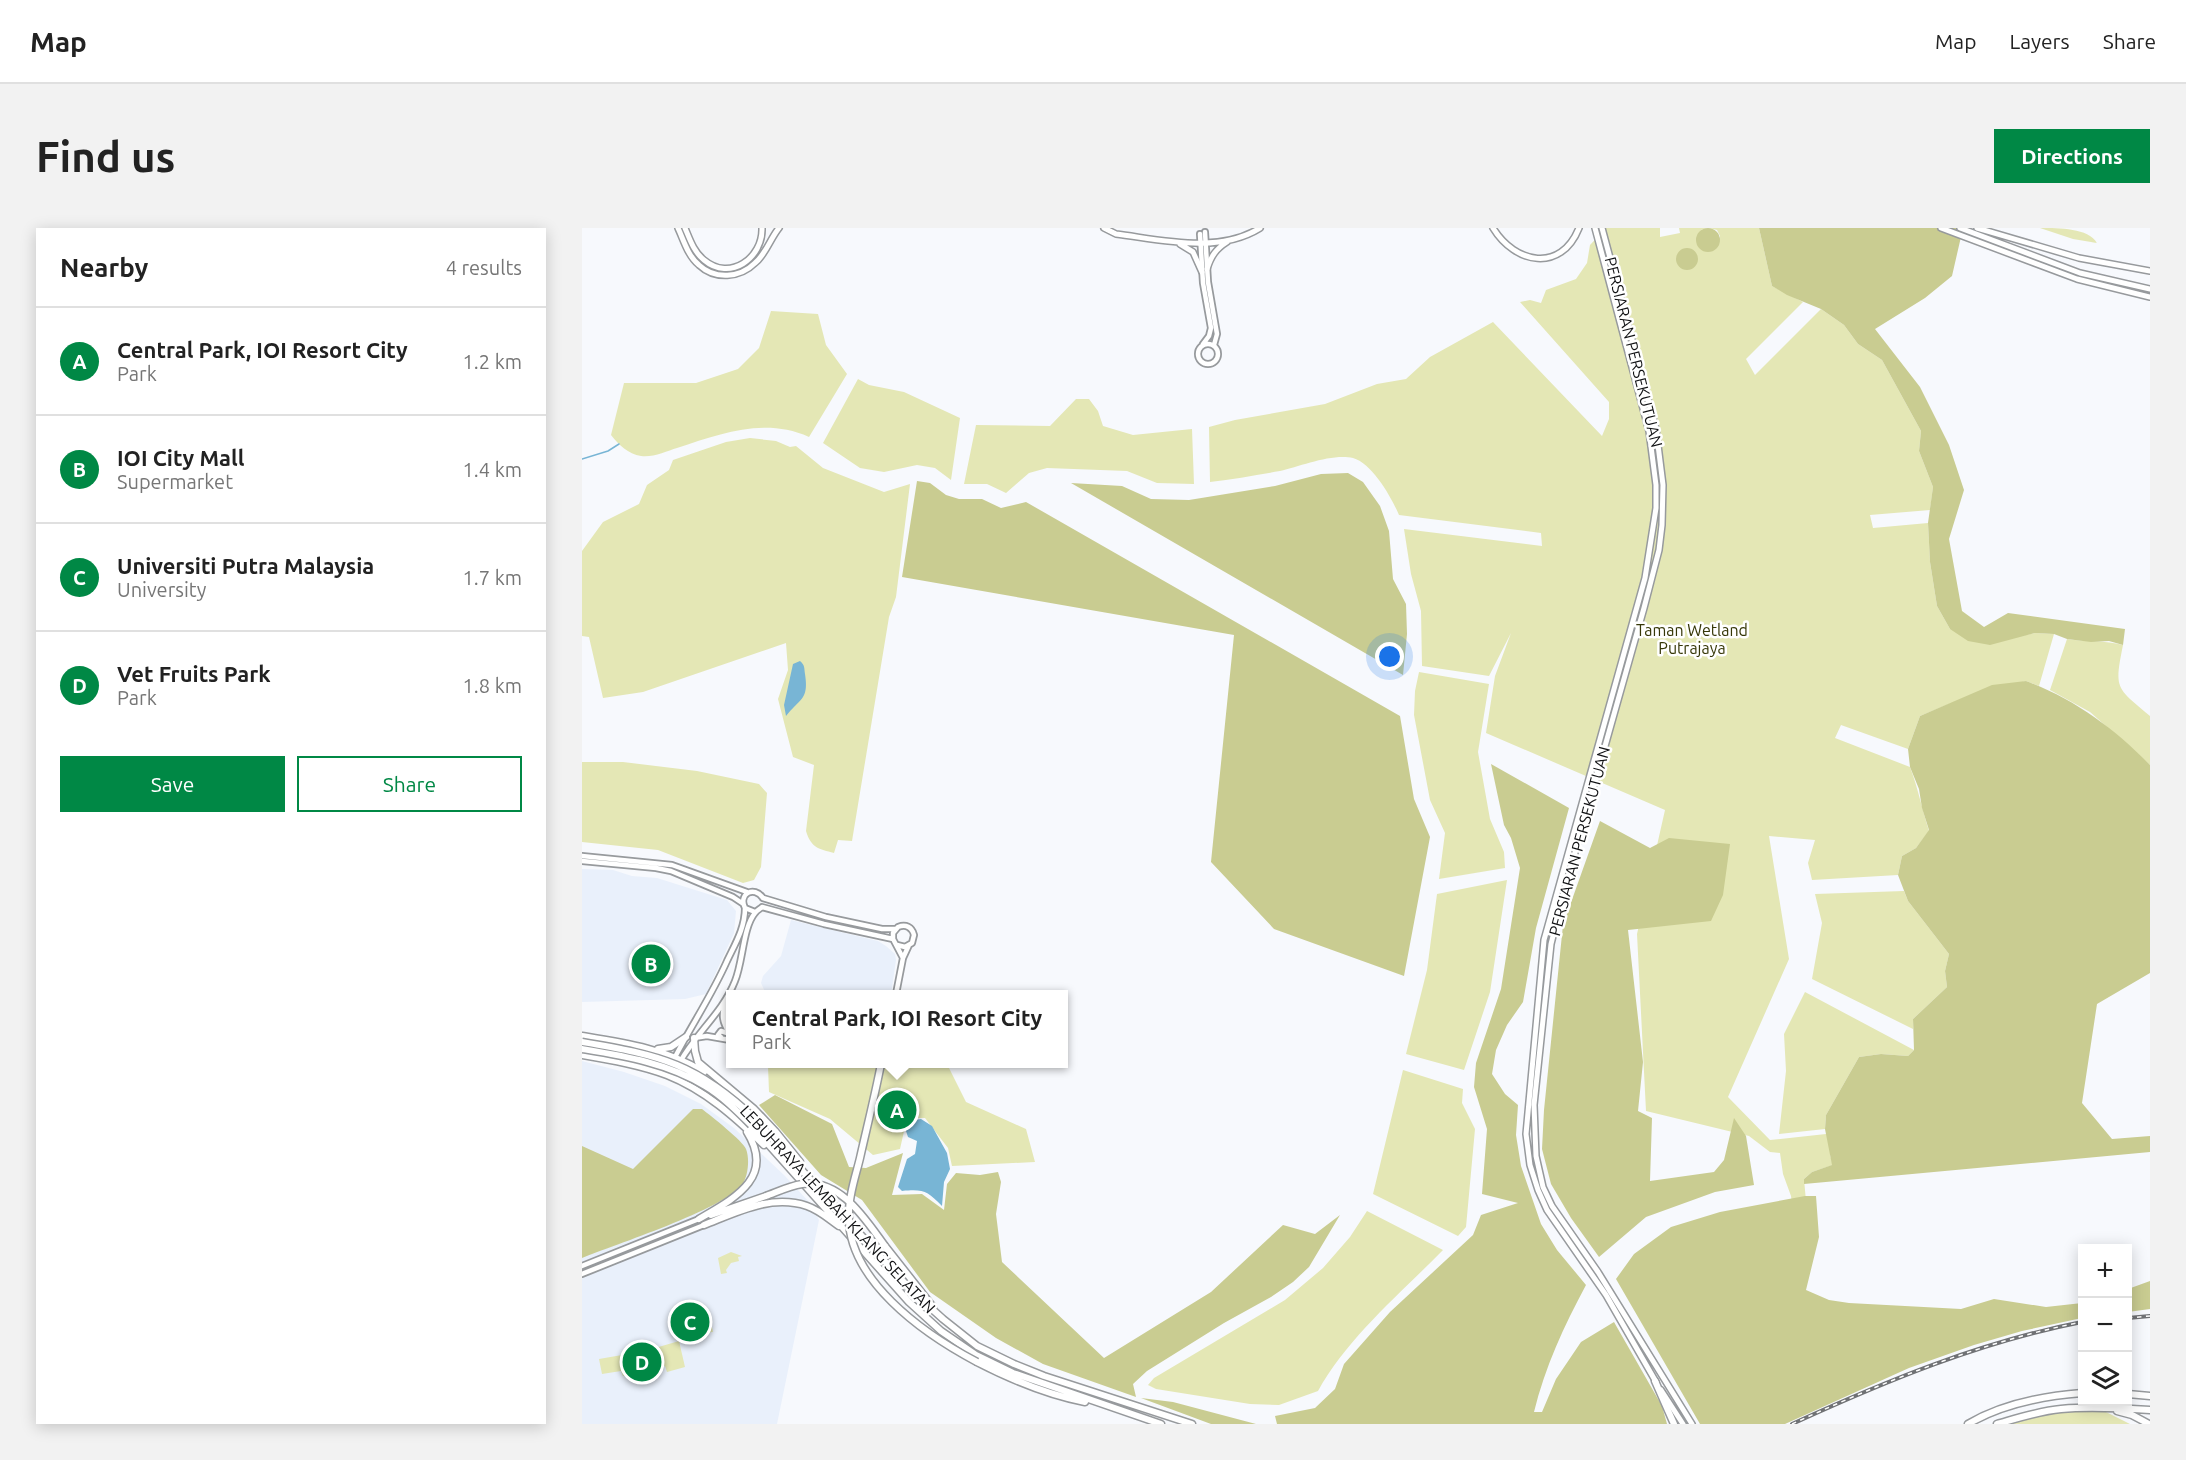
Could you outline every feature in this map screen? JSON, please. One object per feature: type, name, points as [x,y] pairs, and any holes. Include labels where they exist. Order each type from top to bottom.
[{"type":"highway","points":[[582,1036],[649,1049],[678,1058],[728,1086]]},
{"type":"highway","points":[[649,1049],[671,1047],[686,1037]]},
{"type":"highway","points":[[694,1038],[699,1062],[775,1131],[807,1174]]},
{"type":"highway","name":"LEBUHRAYA LEMBAH KLANG SELATAN","points":[[582,1042],[632,1051],[676,1063],[734,1099],[807,1174],[912,1291],[942,1319],[977,1346],[1014,1364],[1076,1387],[1192,1424]]},
{"type":"highway","name":"LEBUHRAYA LEMBAH KLANG SELATAN","points":[[582,1049],[624,1056],[662,1066],[684,1075],[706,1086],[754,1122],[777,1154],[909,1302],[941,1331],[976,1355],[1013,1373],[1161,1424]]},
{"type":"highway","points":[[582,1055],[621,1062],[669,1076],[703,1094],[777,1154]]},
{"type":"highway","points":[[880,1068],[849,1211],[850,1236],[862,1265],[882,1291],[939,1340],[1013,1380],[1070,1399],[1103,1405]]},
{"type":"highway","points":[[702,1222],[740,1193],[753,1176],[757,1161],[756,1151],[741,1123]]},
{"type":"highway","points":[[702,1222],[801,1184],[823,1186],[833,1190],[854,1206],[942,1319]]},
{"type":"highway","points":[[702,1222],[756,1205],[775,1202],[808,1206],[847,1231]]},
{"type":"highway","points":[[1655,1381],[1674,1424]]},
{"type":"highway","points":[[1968,1424],[2033,1399],[2078,1393]]},
{"type":"highway","points":[[2132,1394],[2150,1395]]},
{"type":"highway","points":[[1997,1424],[2031,1414],[2061,1409],[2102,1407],[2150,1410]]},
{"type":"highway","points":[[2102,1407],[2132,1415],[2149,1424]]},
{"type":"main road","points":[[678,228],[688,252],[698,265],[716,274],[732,272],[753,256],[760,244],[762,228]]},
{"type":"main road","points":[[685,228],[695,251],[705,261],[714,266],[741,273],[756,262],[779,228]]},
{"type":"main road","points":[[1104,228],[1116,234],[1176,242],[1204,243],[1242,238],[1260,228]]},
{"type":"main road","points":[[1493,228],[1498,237],[1514,252],[1533,258],[1549,257],[1564,250],[1579,228]]},
{"type":"main road","name":"PERSIARAN PERSEKUTUAN","points":[[1595,228],[1649,431],[1656,485],[1651,548],[1641,593],[1557,886],[1544,940],[1526,1134],[1530,1165],[1538,1190],[1553,1220],[1609,1294],[1692,1424]]},
{"type":"main road","name":"PERSIARAN PERSEKUTUAN","points":[[1602,228],[1647,393],[1660,451],[1663,485],[1659,550],[1564,888],[1551,944],[1534,1105],[1536,1156],[1543,1187],[1557,1214],[1584,1251],[1655,1381],[1683,1424]]},
{"type":"main road","points":[[1941,228],[2077,279],[2150,297]]},
{"type":"main road","points":[[1960,228],[2080,273],[2150,290]]},
{"type":"main road","points":[[1977,228],[2079,258],[2150,271]]},
{"type":"main road","points":[[1205,271],[1218,248],[1229,241]]},
{"type":"main road","points":[[1176,242],[1193,252],[1205,271]]},
{"type":"street","points":[[1202,233],[1204,243],[1205,271],[1211,328],[1209,336],[1198,349],[1198,357],[1201,362],[1207,364],[1214,363],[1217,358],[1214,345],[1217,334],[1205,271]]},
{"type":"street","points":[[1203,344],[1214,345]]},
{"type":"street","points":[[582,856],[672,865],[747,892],[757,892],[763,898],[798,909],[889,930],[903,926],[912,929],[914,939],[903,958],[897,990]]},
{"type":"street","points":[[582,861],[656,868],[671,872],[733,897],[742,903],[745,909],[737,942],[686,1037],[669,1076]]},
{"type":"street","points":[[742,903],[747,892]]},
{"type":"street","points":[[732,990],[740,969],[745,940],[755,912],[762,907],[763,898]]},
{"type":"street","points":[[762,907],[893,939],[903,958]]},
{"type":"street","points":[[745,909],[755,912]]},
{"type":"street","points":[[893,939],[896,929]]},
{"type":"street","points":[[897,945],[905,947],[909,945]]},
{"type":"street","points":[[678,1058],[726,1002]]},
{"type":"street","points":[[726,1006],[722,1017],[726,1027]]},
{"type":"street","points":[[721,1037],[718,1035],[721,1031],[726,1032]]},
{"type":"street","points":[[694,1038],[707,1036],[726,1039]]},
{"type":"street","points":[[582,1266],[702,1222]]},
{"type":"street","points":[[582,1274],[702,1222]]},
{"type":"shaded area","points":[[582,869],[613,870],[632,876],[657,878],[727,900],[736,911],[734,933],[706,994],[685,999],[582,1002]]},
{"type":"shaded area","points":[[791,920],[878,941],[895,954],[892,990],[764,990],[761,983],[763,976],[781,956]]},
{"type":"shaded area","points":[[582,1061],[665,1086],[701,1104],[734,1128],[785,1176],[808,1201],[819,1220],[777,1424],[582,1424]]},
{"type":"green space","name":"Taman Wetland Putrajaya","points":[[1606,228],[1660,228],[1660,237],[1680,233],[1679,228],[1707,228],[1701,230],[1720,241],[1717,230],[1709,228],[1759,228],[1772,286],[1803,302],[1746,359],[1755,375],[1821,309],[1844,325],[1858,344],[1882,360],[1921,431],[1919,451],[1933,487],[1930,510],[1870,515],[1873,528],[1928,523],[1930,562],[1937,606],[1950,629],[2016,637],[2035,633],[2054,634],[2039,686],[2026,681],[1949,704],[1920,716],[1908,749],[1841,725],[1835,738],[1910,767],[1929,831],[1916,848],[1902,856],[1898,875],[1812,880],[1808,863],[1815,840],[1769,836],[1789,959],[1728,1097],[1770,1140],[1826,1134],[1868,1095],[1830,1155],[1833,1165],[1812,1172],[1804,1179],[1810,1245],[1769,1320],[1797,1245],[1791,1196],[1783,1174],[1780,1153],[1770,1152],[1749,1136],[1646,1111],[1637,934],[1665,810],[1486,733],[1495,676],[1511,633],[1489,676],[1422,666],[1421,611],[1411,574],[1404,529],[1542,546],[1541,533],[1399,515],[1392,500],[1374,474],[1360,461],[1353,458],[1336,457],[1280,471],[1210,482],[1209,427],[1235,420],[1325,404],[1377,384],[1406,379],[1430,357],[1493,322],[1602,436],[1609,419],[1609,402],[1520,302],[1530,300],[1541,303],[1546,290],[1576,279],[1587,263],[1590,245]]},
{"type":"green space","points":[[1708,228],[1713,229],[1719,235],[1719,245],[1713,251],[1708,252],[1703,251],[1697,245],[1696,240],[1697,235],[1703,229]]},
{"type":"green space","points":[[1759,228],[1963,228],[1952,276],[1925,298],[1875,329],[1920,387],[1949,445],[1964,490],[1949,539],[1962,611],[1984,627],[2008,613],[2125,629],[2123,645],[2109,641],[2091,642],[2067,639],[2054,634],[2035,633],[1990,645],[1968,641],[1950,629],[1937,606],[1930,562],[1928,523],[1933,487],[1919,451],[1921,431],[1882,360],[1858,344],[1844,325],[1821,309],[1772,286]]},
{"type":"green space","points":[[2040,228],[2080,232],[2087,234],[2097,243],[2073,239]]},
{"type":"green space","points":[[1687,248],[1695,251],[1698,259],[1695,267],[1687,270],[1679,267],[1676,259],[1679,251]]},
{"type":"green space","points":[[771,311],[818,314],[826,345],[847,374],[809,437],[776,428],[759,428],[726,433],[659,454],[645,456],[628,451],[611,435],[624,383],[696,383],[738,369],[759,348]]},
{"type":"green space","points":[[858,379],[869,385],[904,392],[960,418],[951,480],[935,468],[917,465],[884,472],[860,468],[823,443]]},
{"type":"green space","points":[[1076,399],[1089,399],[1098,411],[1103,426],[1133,435],[1192,429],[1194,484],[1157,483],[1127,471],[1047,468],[1029,473],[1006,493],[987,484],[964,484],[976,425],[1050,426]]},
{"type":"green space","points":[[750,438],[776,441],[790,447],[796,446],[823,468],[884,492],[910,484],[896,597],[889,617],[852,841],[838,840],[834,853],[816,847],[810,841],[806,831],[814,765],[793,757],[778,699],[788,670],[786,643],[643,692],[603,698],[589,637],[582,636],[582,551],[603,522],[639,504],[647,485],[669,470],[673,460],[726,442]]},
{"type":"green space","points":[[1348,473],[1363,482],[1380,506],[1389,531],[1393,579],[1406,604],[1407,634],[1403,675],[1071,483],[1122,486],[1151,499],[1189,500],[1275,486],[1321,474]]},
{"type":"green space","points":[[917,481],[930,483],[946,495],[959,499],[982,499],[1001,508],[1026,502],[1400,716],[1414,799],[1430,837],[1404,976],[1274,929],[1211,862],[1234,635],[902,577]]},
{"type":"green space","points":[[2067,639],[2123,645],[2119,671],[2120,686],[2130,699],[2150,716],[2150,765],[2090,712],[2050,690]]},
{"type":"green space","points":[[1419,672],[1489,684],[1478,752],[1490,819],[1504,852],[1505,868],[1439,879],[1445,833],[1430,800],[1414,715]]},
{"type":"green space","points":[[2026,681],[2061,697],[2092,716],[2108,727],[2150,765],[2150,973],[2097,1004],[2082,1103],[2112,1139],[2150,1136],[2150,1152],[1804,1184],[1804,1179],[1812,1172],[1832,1165],[1825,1129],[1826,1115],[1859,1057],[1881,1054],[1908,1056],[1914,1050],[1913,1019],[1947,987],[1945,971],[1949,954],[1908,901],[1898,875],[1902,856],[1916,848],[1929,830],[1919,789],[1910,767],[1908,749],[1920,716],[1992,685]]},
{"type":"green space","points":[[582,762],[623,762],[697,771],[759,784],[767,793],[761,867],[754,880],[743,883],[658,850],[582,842]]},
{"type":"green space","points":[[1491,764],[1569,808],[1536,928],[1523,1002],[1507,1025],[1496,1050],[1492,1074],[1505,1094],[1518,1105],[1516,1135],[1521,1166],[1541,1224],[1557,1250],[1586,1285],[1556,1347],[1534,1412],[1542,1412],[1556,1379],[1581,1342],[1614,1322],[1662,1406],[1667,1424],[1277,1424],[1275,1416],[1315,1408],[1335,1389],[1344,1364],[1390,1312],[1473,1235],[1481,1215],[1518,1203],[1482,1194],[1487,1129],[1474,1087],[1476,1063],[1501,989],[1520,868],[1511,838],[1504,825]]},
{"type":"green space","points":[[1600,821],[1650,848],[1669,838],[1730,844],[1723,895],[1711,921],[1628,930],[1643,1062],[1638,1111],[1652,1118],[1650,1181],[1714,1172],[1724,1160],[1734,1118],[1746,1136],[1754,1185],[1715,1192],[1646,1217],[1599,1257],[1571,1218],[1551,1184],[1542,1149],[1563,925]]},
{"type":"green space","points":[[1507,880],[1490,992],[1464,1070],[1406,1054],[1427,970],[1437,894]]},
{"type":"green space","points":[[1904,891],[1908,901],[1949,954],[1945,971],[1947,987],[1913,1019],[1913,1029],[1812,979],[1822,923],[1815,894]]},
{"type":"green space","points":[[1805,992],[1914,1050],[1908,1056],[1881,1054],[1859,1057],[1826,1115],[1825,1129],[1779,1134],[1786,1071],[1784,1034]]},
{"type":"green space","points":[[768,1068],[949,1068],[966,1102],[1026,1129],[1035,1162],[952,1166],[948,1148],[925,1118],[907,1118],[900,1149],[873,1155],[830,1119],[769,1092]]},
{"type":"green space","points":[[1403,1070],[1463,1089],[1462,1103],[1475,1129],[1466,1227],[1458,1236],[1373,1194]]},
{"type":"green space","points":[[775,1095],[832,1124],[849,1167],[866,1168],[903,1153],[892,1195],[922,1194],[944,1210],[947,1184],[956,1173],[980,1175],[998,1172],[1001,1182],[996,1214],[1002,1262],[1104,1358],[1211,1292],[1283,1225],[1315,1234],[1340,1215],[1309,1267],[1293,1282],[1147,1371],[1133,1384],[1136,1397],[1043,1364],[996,1338],[930,1292],[862,1200],[821,1175],[759,1105]]},
{"type":"green space","points":[[693,1109],[702,1109],[744,1145],[748,1163],[742,1185],[714,1205],[642,1236],[582,1258],[582,1146],[633,1169]]},
{"type":"green space","points":[[1805,1196],[1816,1196],[1819,1237],[1806,1290],[1829,1300],[1961,1309],[1994,1299],[2046,1307],[2078,1303],[2078,1319],[2022,1331],[1909,1368],[1785,1424],[1700,1424],[1616,1279],[1634,1254],[1671,1227],[1720,1212]]},
{"type":"green space","points":[[1367,1211],[1443,1250],[1359,1334],[1330,1371],[1318,1391],[1279,1405],[1250,1404],[1156,1389],[1148,1385],[1154,1378],[1285,1300],[1323,1268],[1350,1237]]},
{"type":"green space","points":[[731,1252],[742,1256],[738,1257],[739,1261],[731,1263],[726,1270],[727,1273],[721,1274],[718,1258]]},
{"type":"green space","points":[[2150,1281],[2150,1309],[2132,1311],[2132,1288]]},
{"type":"green space","points":[[709,1313],[713,1332],[699,1333],[698,1324],[694,1324],[694,1315]]},
{"type":"green space","points":[[679,1341],[685,1367],[667,1372],[665,1366],[623,1376],[621,1371],[602,1374],[599,1359],[645,1351]]},
{"type":"green space","points":[[1141,1398],[1173,1402],[1256,1424],[1211,1424]]},
{"type":"green space","points":[[2059,1412],[2106,1412],[2130,1424],[2008,1424]]},
{"type":"water","points":[[800,661],[804,668],[806,689],[802,698],[786,716],[784,705],[793,664]]},
{"type":"water","points":[[921,1119],[932,1126],[947,1153],[950,1169],[944,1182],[942,1206],[925,1192],[902,1191],[898,1187],[907,1159],[915,1154],[917,1141],[908,1137],[905,1128],[908,1121]]},
{"type":"waterway","points":[[582,459],[608,451],[619,444]]},
{"type":"railway","points":[[2132,1318],[2150,1316]]},
{"type":"railway","points":[[1792,1424],[1934,1364],[2007,1340],[2078,1323]]},
{"type":"place","name":"IOI City Mall","points":[[651,964]]},
{"type":"place","name":"Central Park, IOI Resort City","points":[[897,1110]]},
{"type":"place","name":"Universiti Putra Malaysia","points":[[690,1322]]},
{"type":"place","name":"Vet Fruits Park","points":[[642,1362]]}]
